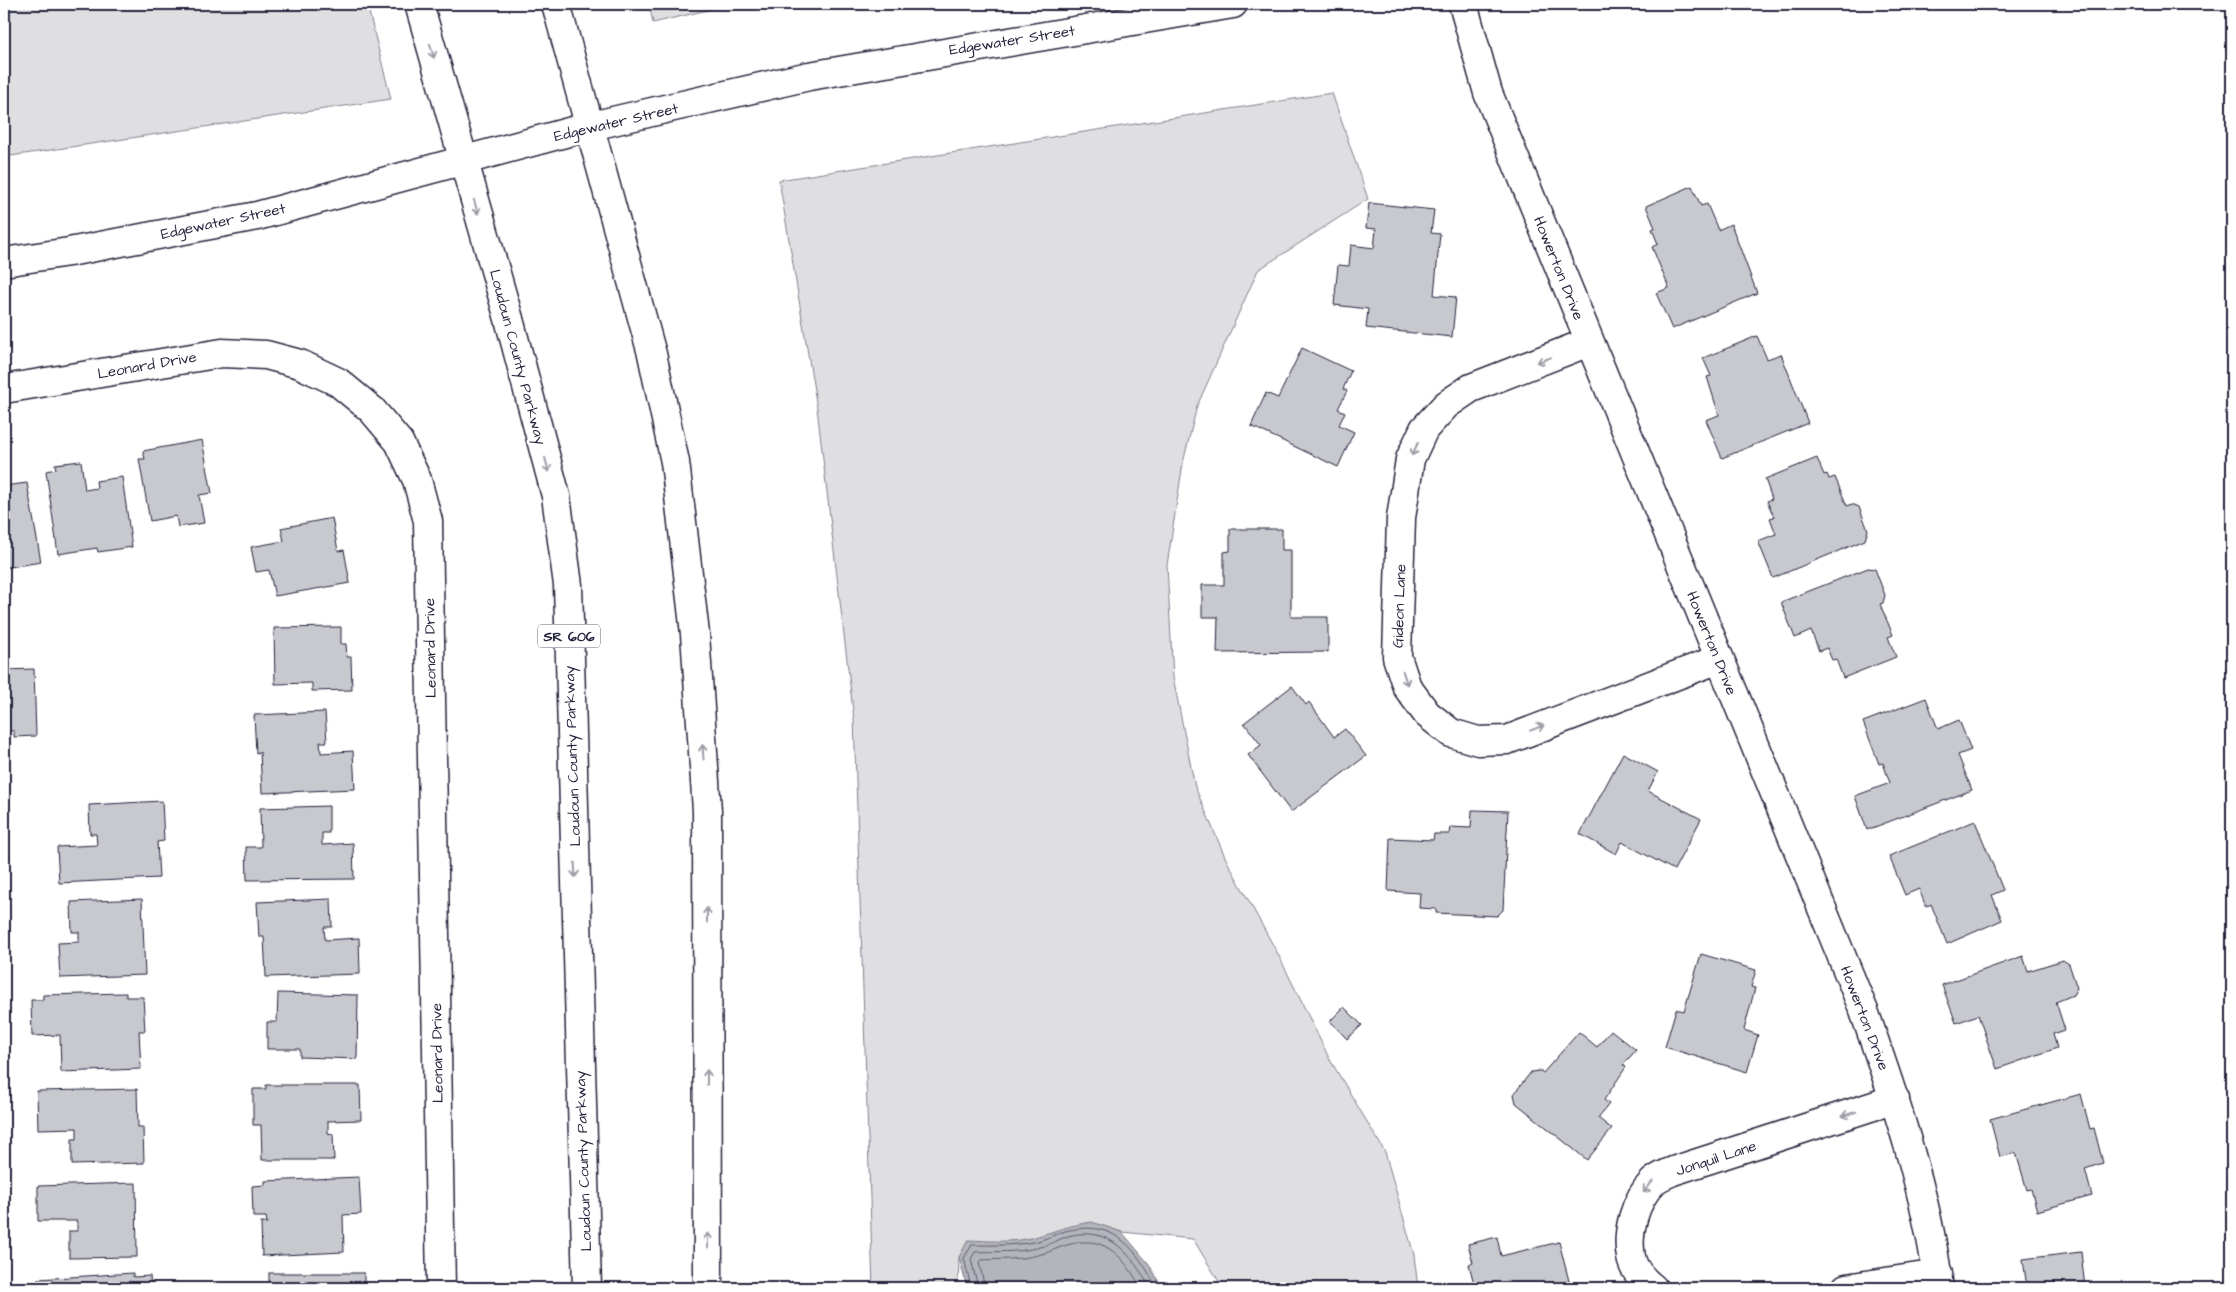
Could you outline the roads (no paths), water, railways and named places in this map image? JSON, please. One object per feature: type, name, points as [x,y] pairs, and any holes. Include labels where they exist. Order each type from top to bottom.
[{"type":"street","name":"Loudoun County Parkway","points":[[419,4],[556,496],[568,585],[587,1288]]},
{"type":"street","points":[[556,4],[652,354],[675,462],[696,634],[707,811],[708,1288]]},
{"type":"street","name":"Edgewater Street","points":[[4,262],[69,252],[257,216],[591,126],[808,76],[1233,4]]},
{"type":"street","name":"Howerton Drive","points":[[1462,4],[1488,93],[1864,1011],[1895,1099],[1918,1179],[1939,1281]]},
{"type":"street","name":"Gideon Lane","points":[[1589,342],[1471,388],[1446,405],[1424,429],[1410,459],[1401,518],[1398,657],[1407,687],[1427,714],[1451,732],[1478,741],[1507,740],[1719,659]]},
{"type":"street","name":"Leonard Drive","points":[[4,389],[222,353],[266,355],[300,364],[338,382],[372,410],[399,442],[417,480],[428,521],[441,1288]]},
{"type":"street","name":"Jonquil Lane","points":[[1653,1288],[1641,1278],[1631,1259],[1630,1233],[1641,1196],[1654,1180],[1673,1171],[1895,1099]]},
{"type":"street","points":[[1846,1288],[1939,1281]]},
{"type":"water","points":[[1092,1222],[1122,1232],[1149,1264],[1162,1288],[967,1288],[959,1257],[968,1240],[1018,1240]]}]
